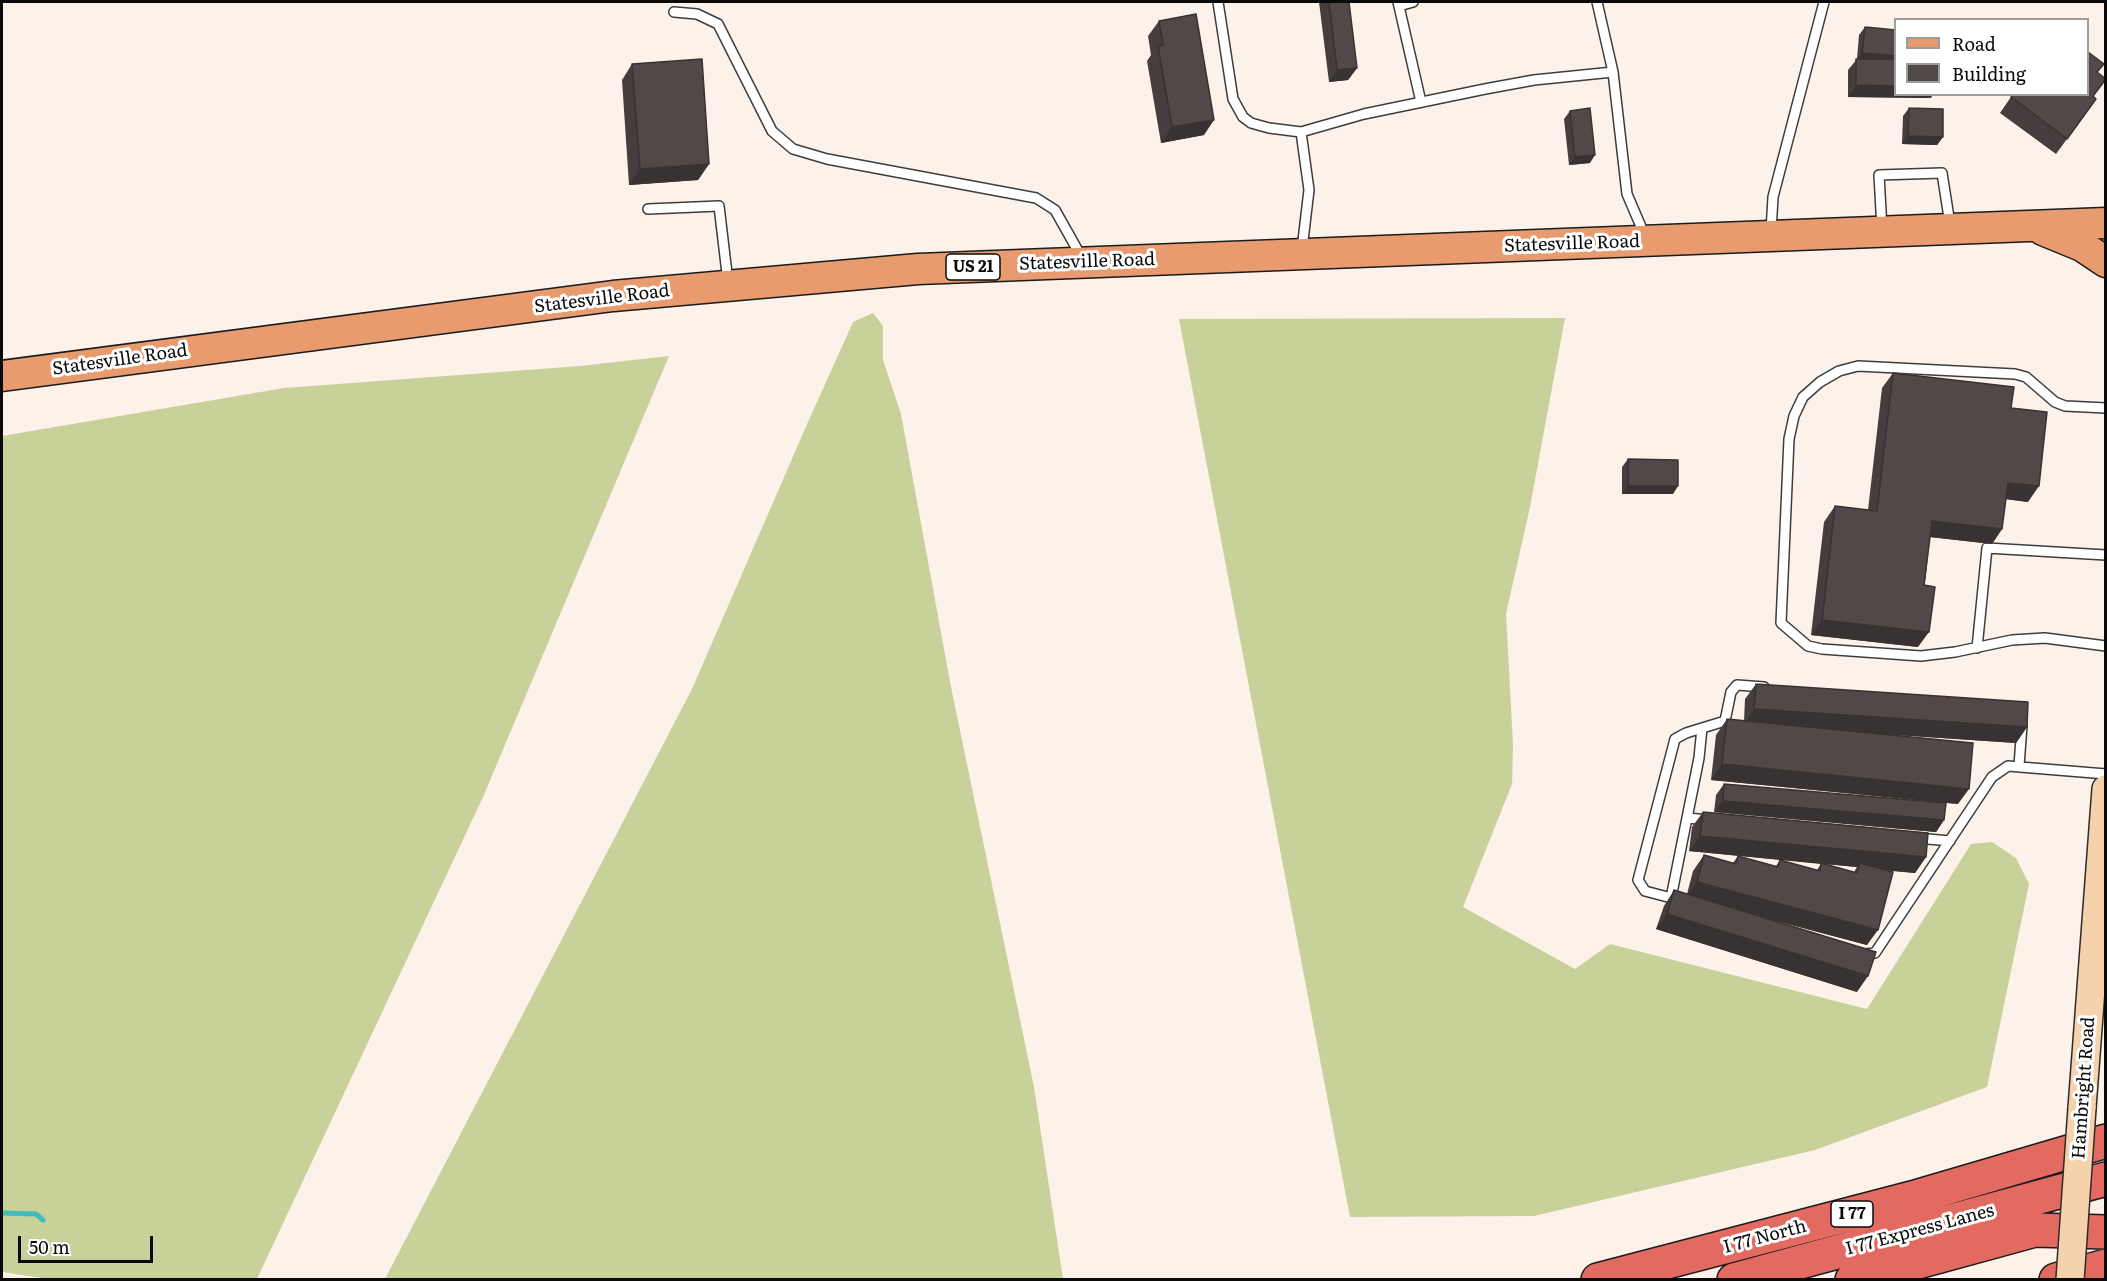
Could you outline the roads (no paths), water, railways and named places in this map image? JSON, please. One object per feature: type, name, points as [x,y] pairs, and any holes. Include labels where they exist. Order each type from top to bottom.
[{"type":"highway","name":"I 77 North","points":[[1598,1280],[1912,1198],[2106,1141]]},
{"type":"highway","name":"I 77 Express Lanes","points":[[1734,1280],[2106,1179]]},
{"type":"highway","points":[[2073,1231],[2106,1214]]},
{"type":"highway","points":[[1933,1280],[2009,1248],[2035,1230],[2106,1233]]},
{"type":"highway","points":[[1852,1280],[2009,1248]]},
{"type":"highway","points":[[2056,1280],[2106,1266]]},
{"type":"main road","points":[[2095,224],[2106,205]]},
{"type":"main road","name":"Statesville Road","points":[[2,376],[613,296],[918,269],[2095,224]]},
{"type":"main road","points":[[2035,226],[2082,246],[2106,262]]},
{"type":"main road","name":"Hambright Road","points":[[2070,1280],[2106,789]]},
{"type":"lane","points":[[1218,2],[1233,99],[1243,117],[1251,123],[1269,128],[1301,132],[1364,114],[1534,80],[1612,72]]},
{"type":"lane","points":[[1413,2],[1398,4],[1421,102]]},
{"type":"lane","points":[[1597,2],[1612,72],[1628,194],[1647,241]]},
{"type":"lane","points":[[1771,236],[1773,196],[1824,2]]},
{"type":"lane","points":[[674,12],[697,14],[718,24],[772,131],[793,149],[827,159],[1036,198],[1055,210],[1084,262]]},
{"type":"lane","points":[[1301,132],[1309,190],[1302,254]]},
{"type":"lane","points":[[1882,232],[1879,175],[1942,173],[1950,230]]},
{"type":"lane","points":[[648,209],[719,206],[728,285]]},
{"type":"lane","points":[[2106,408],[2065,406],[2055,402],[2026,377],[2015,374],[1858,366],[1839,371],[1820,382],[1803,397],[1798,406],[1789,439],[1781,623],[1808,646],[1920,656],[2013,640],[2045,638],[2106,646]]},
{"type":"lane","points":[[1977,648],[1987,548],[2106,555]]},
{"type":"lane","points":[[1694,905],[1645,891],[1638,880],[1675,739],[1686,733],[1725,721],[1731,692],[1737,685],[1772,687]]},
{"type":"lane","points":[[2019,766],[2022,712]]},
{"type":"lane","points":[[1671,898],[1699,758],[1702,728]]},
{"type":"lane","points":[[1855,951],[1866,955],[1875,953],[1992,777],[2008,766],[2106,774]]},
{"type":"lane","points":[[1687,818],[1723,821]]},
{"type":"lane","points":[[1902,837],[1950,841]]},
{"type":"waterway","points":[[2,1213],[36,1214],[43,1220]]}]
